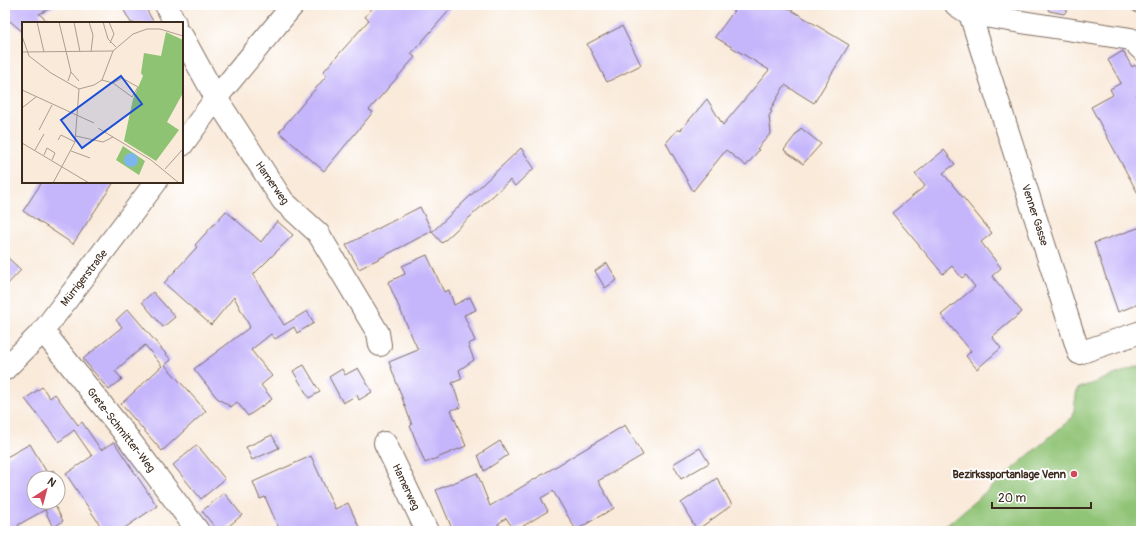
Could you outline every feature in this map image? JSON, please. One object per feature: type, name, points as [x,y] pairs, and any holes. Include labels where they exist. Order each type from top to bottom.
[{"type":"street","points":[[166,5],[174,22]]},
{"type":"street","points":[[183,144],[216,98],[293,5]]},
{"type":"street","name":"Venner Gasse","points":[[1141,49],[1131,39],[963,10],[1079,354],[1141,332]]},
{"type":"street","name":"Hamerweg","points":[[183,38],[216,98],[283,201],[318,233],[378,333],[380,345]]},
{"type":"street","name":"Mürrigerstraße","points":[[5,369],[43,332],[155,183]]},
{"type":"street","name":"Grete-Schmitter-Weg","points":[[43,332],[122,430],[198,531]]},
{"type":"street","name":"Hamerweg","points":[[385,443],[427,531]]},
{"type":"green space","name":"Bezirkssportanlage Venn","points":[[1141,365],[1141,531],[940,531],[1073,417],[1077,389]]},
{"type":"building","points":[[5,5],[57,5],[39,14],[49,22],[22,22],[22,31],[5,17]]},
{"type":"building","points":[[121,5],[144,5],[153,22],[130,22]]},
{"type":"building","points":[[375,5],[454,5],[411,54],[415,57],[369,110],[373,112],[324,171],[279,132],[327,75],[323,72],[369,20],[365,17]]},
{"type":"building","points":[[735,5],[783,5],[849,45],[814,103],[785,85],[770,110],[772,111],[769,116],[771,133],[757,149],[759,150],[746,166],[726,150],[693,191],[666,143],[678,129],[680,131],[707,99],[723,125],[769,70],[715,37],[734,11],[732,11]]},
{"type":"building","points":[[1046,5],[1071,5],[1064,14],[1049,11]]},
{"type":"building","points":[[1125,5],[1141,5],[1141,16]]},
{"type":"building","points":[[622,26],[641,65],[607,82],[587,44]]},
{"type":"building","points":[[1123,51],[1132,67],[1135,65],[1141,74],[1141,93],[1136,96],[1141,104],[1141,199],[1091,107],[1113,95],[1110,89],[1121,83],[1108,60]]},
{"type":"building","points":[[801,128],[821,144],[803,164],[784,150]]},
{"type":"building","points":[[521,148],[534,168],[515,186],[510,180],[442,243],[432,232]]},
{"type":"building","points":[[944,150],[955,164],[943,173],[992,233],[981,242],[1001,268],[992,276],[1022,312],[992,337],[1001,348],[977,369],[966,356],[971,351],[941,315],[975,287],[966,275],[962,278],[952,266],[943,274],[892,213],[925,186],[915,174]]},
{"type":"building","points":[[41,183],[113,183],[73,244],[23,211]]},
{"type":"building","points":[[420,207],[432,231],[359,269],[346,245]]},
{"type":"building","points":[[226,211],[261,242],[277,221],[293,235],[253,275],[284,325],[307,311],[314,323],[297,333],[294,327],[275,339],[271,334],[251,350],[272,376],[261,385],[272,399],[248,416],[237,402],[231,407],[217,398],[194,369],[250,327],[234,297],[211,325],[164,283],[197,247],[195,245]]},
{"type":"building","points":[[1141,227],[1141,303],[1118,312],[1094,243]]},
{"type":"building","points":[[5,255],[21,270],[5,287]]},
{"type":"building","points":[[427,255],[444,292],[449,290],[454,305],[470,297],[476,310],[464,315],[475,341],[468,344],[474,360],[459,370],[462,379],[452,383],[461,407],[451,410],[466,446],[425,463],[410,426],[412,425],[389,362],[418,350],[388,282],[405,274],[402,266]]},
{"type":"building","points":[[607,263],[617,280],[605,288],[595,271]]},
{"type":"building","points":[[153,292],[175,317],[163,327],[142,302]]},
{"type":"building","points":[[128,309],[171,360],[165,365],[206,411],[162,451],[121,404],[162,366],[145,345],[115,371],[122,379],[109,390],[83,359],[122,327],[116,320]]},
{"type":"building","points":[[304,365],[320,392],[309,398],[293,371]]},
{"type":"building","points":[[358,368],[372,392],[359,400],[357,395],[343,403],[329,377],[342,369],[345,375]]},
{"type":"building","points":[[42,387],[50,398],[55,394],[78,425],[82,422],[101,450],[114,442],[157,506],[120,531],[104,531],[66,474],[92,456],[74,430],[59,442],[25,399]]},
{"type":"building","points":[[625,425],[643,455],[598,481],[614,508],[576,530],[553,491],[541,498],[548,511],[515,531],[506,518],[498,524],[501,531],[453,531],[436,490],[477,473],[490,506]]},
{"type":"building","points":[[272,435],[279,448],[252,460],[246,447]]},
{"type":"building","points":[[500,441],[508,455],[484,471],[478,455]]},
{"type":"building","points":[[30,444],[45,470],[26,470],[26,510],[44,510],[18,525],[22,531],[5,531],[5,458]]},
{"type":"building","points":[[197,445],[225,479],[201,499],[173,465]]},
{"type":"building","points":[[700,448],[709,463],[681,479],[673,464]]},
{"type":"building","points":[[311,456],[335,509],[348,503],[361,531],[297,531],[295,527],[287,531],[280,531],[265,497],[260,499],[253,482]]},
{"type":"building","points":[[717,478],[732,505],[697,530],[681,503]]},
{"type":"building","points":[[224,493],[242,515],[223,531],[218,531],[202,511]]},
{"type":"building","points":[[45,510],[57,510],[63,521],[53,528]]},
{"type":"place","name":"Bezirkssportanlage Venn","points":[[1074,474]]}]
